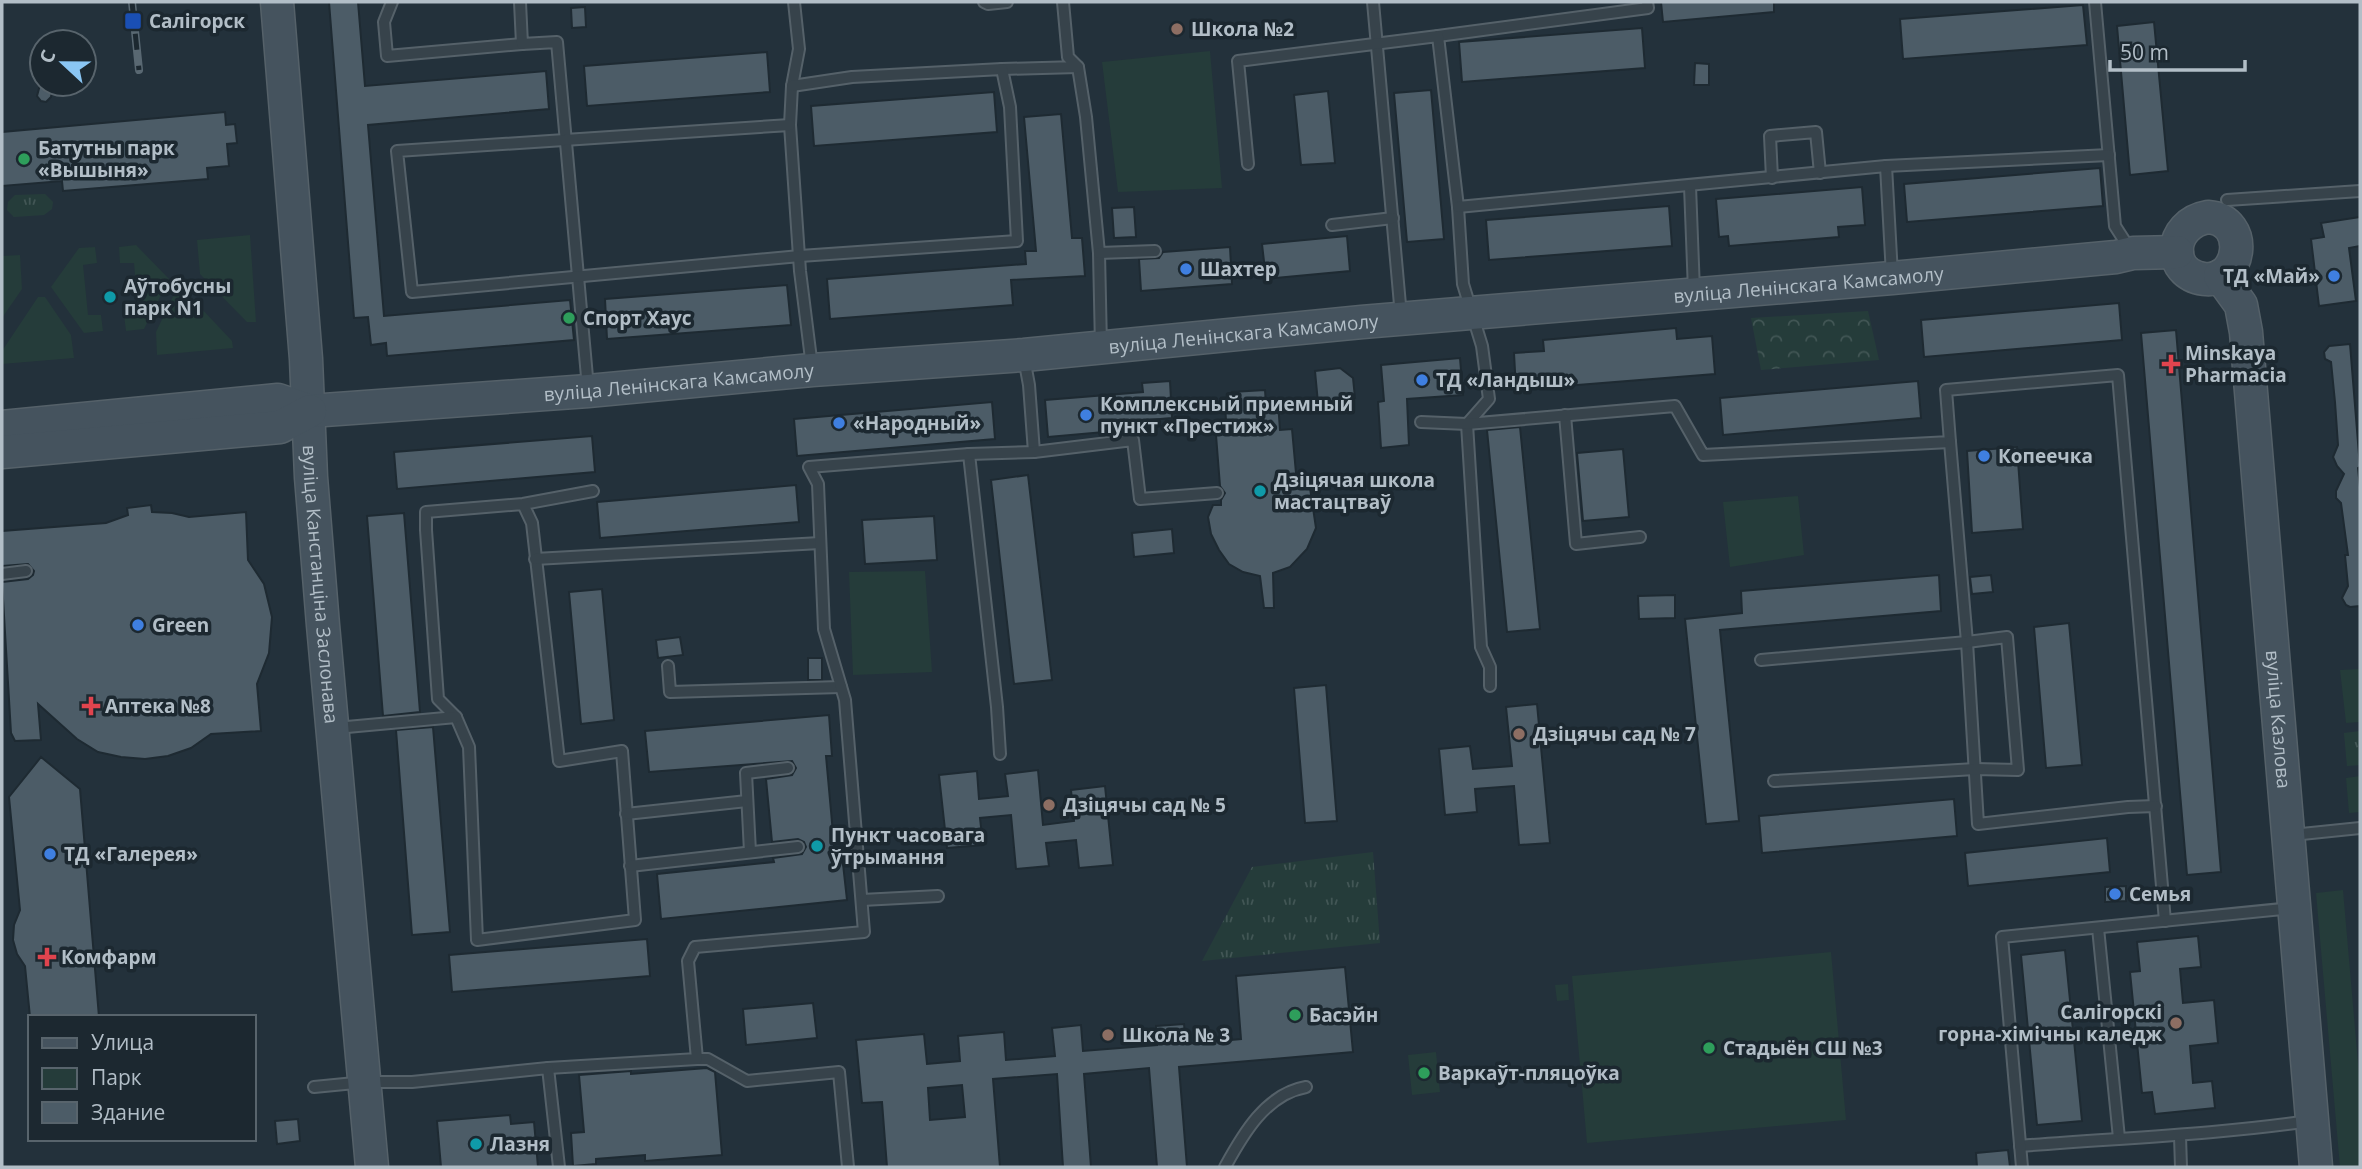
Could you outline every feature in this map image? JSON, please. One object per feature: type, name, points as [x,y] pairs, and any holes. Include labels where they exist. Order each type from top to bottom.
[{"type":"main road","name":"вуліца Канстанціна Заслонава","points":[[277,2],[310,411],[311,477],[372,1167]]},
{"type":"main road","points":[[2218,218],[2228,225],[2237,246],[2231,267],[2211,279],[2193,275],[2185,270],[2177,252],[2181,232],[2197,219],[2218,218]]},
{"type":"main road","name":"вуліца Ленінскага Камсамолу","points":[[2,427],[278,400],[310,411],[588,391],[812,370],[1024,355],[1401,318],[1892,278],[2116,257],[2133,253],[2177,252]]},
{"type":"main road","name":"вуліца Казлова","points":[[2220,276],[2241,305],[2246,332],[2316,1167]]},
{"type":"main road","name":"вуліца Ленінскага Камсамолу","points":[[2,452],[280,427],[310,411]]},
{"type":"lane","points":[[392,2],[384,22],[387,56],[557,42],[588,391]]},
{"type":"lane","points":[[520,2],[522,44]]},
{"type":"lane","points":[[794,2],[799,49],[792,86],[790,125],[800,271],[812,370]]},
{"type":"lane","points":[[984,2],[1007,2]]},
{"type":"lane","points":[[1063,2],[1068,57],[1078,67],[1086,117],[1099,253],[1101,347]]},
{"type":"lane","points":[[1373,2],[1401,318]]},
{"type":"lane","points":[[1248,164],[1238,61],[1648,8],[1647,2]]},
{"type":"lane","points":[[2095,2],[2115,226],[2133,253]]},
{"type":"lane","points":[[1438,36],[1458,206],[1463,284],[1482,346],[1489,399],[1467,424],[1481,648],[1490,667],[1490,686]]},
{"type":"lane","points":[[792,86],[852,77],[1078,67]]},
{"type":"lane","points":[[790,125],[397,151],[412,292],[800,256],[1017,240],[1010,107],[1002,69]]},
{"type":"lane","points":[[1772,178],[1770,136],[1816,132],[1820,173]]},
{"type":"lane","points":[[1458,206],[1886,166],[2109,155]]},
{"type":"lane","points":[[1886,166],[1892,278]]},
{"type":"lane","points":[[1690,186],[1694,293]]},
{"type":"lane","points":[[2227,200],[2360,191]]},
{"type":"lane","points":[[1332,225],[1393,218]]},
{"type":"lane","points":[[1099,253],[1155,251]]},
{"type":"lane","points":[[1024,355],[1034,452]]},
{"type":"lane","points":[[2156,806],[1978,824],[1967,642],[1946,390],[2118,375],[2156,806],[2165,921]]},
{"type":"lane","points":[[1421,422],[1467,424],[1675,406],[1703,455],[1950,442]]},
{"type":"lane","points":[[1565,415],[1576,544],[1640,537]]},
{"type":"lane","points":[[697,1059],[688,961],[695,947],[864,932],[845,700],[824,629],[818,484],[809,467],[969,454],[1034,452],[1133,440],[1140,499],[1217,493]]},
{"type":"lane","points":[[969,454],[1000,754]]},
{"type":"lane","points":[[523,505],[532,523],[559,761],[622,751],[635,920],[477,940],[469,747],[456,717],[438,699],[426,512],[523,505],[593,491]]},
{"type":"lane","points":[[535,559],[820,543]]},
{"type":"lane","points":[[2,574],[26,571]]},
{"type":"lane","points":[[1761,660],[2007,637],[2018,770],[1975,769],[1774,781]]},
{"type":"lane","points":[[668,666],[670,692],[841,687]]},
{"type":"lane","points":[[332,728],[456,717]]},
{"type":"lane","points":[[750,852],[746,774],[788,768]]},
{"type":"lane","points":[[626,814],[747,801]]},
{"type":"lane","points":[[2289,835],[2360,828]]},
{"type":"lane","points":[[630,866],[798,847]]},
{"type":"lane","points":[[863,900],[938,896]]},
{"type":"lane","points":[[2022,1167],[2002,937],[2295,908]]},
{"type":"lane","points":[[2098,928],[2119,1138]]},
{"type":"lane","points":[[314,1087],[365,1082],[412,1082],[548,1068],[697,1059],[708,1059],[747,1081],[839,1072],[848,1167]]},
{"type":"lane","points":[[548,1068],[559,1167]]},
{"type":"lane","points":[[1226,1167],[1254,1121],[1272,1101],[1292,1089],[1306,1087]]},
{"type":"lane","points":[[2020,1146],[2180,1136],[2312,1121]]},
{"type":"lane","points":[[2180,1136],[2181,1167]]},
{"type":"green space","points":[[1210,51],[1222,188],[1118,192],[1102,62]]},
{"type":"green space","points":[[45,194],[53,202],[52,209],[44,215],[14,217],[7,210],[8,202],[15,195]]},
{"type":"green space","points":[[250,235],[256,322],[247,322],[200,274],[197,240]]},
{"type":"green space","points":[[136,245],[169,279],[144,329],[126,331],[124,315],[138,313],[134,263],[120,263],[119,247]]},
{"type":"green space","points":[[95,247],[97,263],[83,265],[88,315],[101,315],[103,331],[84,333],[51,287],[79,248]]},
{"type":"green space","points":[[20,255],[22,289],[2,318],[2,256]]},
{"type":"green space","points":[[183,289],[232,341],[233,348],[157,355],[156,332],[176,290]]},
{"type":"green space","points":[[38,297],[45,297],[71,335],[74,358],[2,364],[2,351]]},
{"type":"green space","points":[[1868,311],[1879,360],[1761,370],[1751,318]]},
{"type":"green space","points":[[1798,496],[1804,555],[1730,567],[1723,502]]},
{"type":"green space","points":[[925,571],[932,672],[853,675],[849,572]]},
{"type":"green space","points":[[2360,669],[2360,722],[2346,723],[2340,670]]},
{"type":"green space","points":[[2360,731],[2360,765],[2347,766],[2344,733]]},
{"type":"green space","points":[[2360,776],[2360,812],[2349,813],[2346,778]]},
{"type":"green space","points":[[1373,852],[1380,943],[1202,961],[1252,867]]},
{"type":"green space","points":[[2343,890],[2360,1086],[2360,1167],[2340,1167],[2316,893]]},
{"type":"green space","name":"Стадыён СШ №3","points":[[1831,952],[1846,1120],[1587,1143],[1572,976]]},
{"type":"green space","points":[[1568,984],[1569,1000],[1557,1001],[1555,985]]},
{"type":"green space","points":[[1436,1052],[1440,1092],[1412,1095],[1408,1055]]},
{"type":"building","points":[[329,2],[358,2],[365,86],[546,71],[549,109],[368,125],[384,316],[570,300],[574,340],[387,356],[386,343],[371,345],[368,317],[354,318]]},
{"type":"building","points":[[1661,2],[1774,2],[1774,12],[1663,22]]},
{"type":"building","points":[[2083,5],[2087,45],[1903,59],[1900,19]]},
{"type":"building","points":[[585,7],[586,27],[572,28],[571,8]]},
{"type":"building","points":[[2154,22],[2168,171],[2130,175],[2117,26]]},
{"type":"building","points":[[1642,28],[1645,68],[1462,82],[1459,42]]},
{"type":"building","points":[[767,52],[770,92],[587,106],[584,66]]},
{"type":"building","points":[[1695,63],[1709,64],[1709,85],[1694,85]]},
{"type":"building","points":[[1431,90],[1444,239],[1407,242],[1394,93]]},
{"type":"building","points":[[1328,91],[1335,163],[1301,165],[1294,95]]},
{"type":"building","points":[[994,92],[997,132],[814,146],[811,106]]},
{"type":"building","points":[[225,112],[226,125],[235,124],[237,143],[227,144],[229,166],[207,168],[208,179],[63,191],[62,181],[2,186],[2,132]]},
{"type":"building","points":[[1061,114],[1072,238],[1082,238],[1085,276],[1011,280],[1013,305],[830,319],[827,279],[1026,264],[1025,251],[1036,251],[1024,117]]},
{"type":"building","points":[[2100,168],[2103,206],[1907,222],[1904,184]]},
{"type":"building","points":[[1862,187],[1865,225],[1838,227],[1839,237],[1729,246],[1728,236],[1719,237],[1716,199]]},
{"type":"building","points":[[1669,206],[1672,246],[1489,260],[1486,220]]},
{"type":"building","points":[[1134,207],[1136,237],[1114,238],[1112,208]]},
{"type":"building","name":"ТД «Май»","points":[[2360,217],[2360,246],[2349,248],[2356,301],[2319,306],[2311,239],[2324,237],[2321,223]]},
{"type":"building","points":[[1347,236],[1350,271],[1266,279],[1262,244]]},
{"type":"building","name":"Шахтер","points":[[1230,247],[1232,284],[1141,291],[1139,259],[1159,258],[1163,252]]},
{"type":"building","points":[[787,285],[791,325],[607,339],[605,299]]},
{"type":"building","points":[[2119,303],[2122,340],[1924,357],[1921,320]]},
{"type":"building","points":[[1676,328],[1677,339],[1712,336],[1715,374],[1516,390],[1514,353],[1544,351],[1543,340]]},
{"type":"building","points":[[2176,330],[2221,872],[2187,875],[2141,333]]},
{"type":"building","points":[[2350,344],[2360,467],[2360,606],[2350,607],[2342,598],[2348,586],[2345,555],[2348,555],[2341,503],[2336,498],[2336,491],[2344,474],[2333,457],[2338,445],[2335,402],[2331,362],[2325,359],[2324,352],[2329,346]]},
{"type":"building","name":"ТД «Ландыш»","points":[[1460,358],[1463,395],[1407,399],[1409,445],[1381,448],[1378,402],[1384,401],[1381,365]]},
{"type":"building","points":[[1340,368],[1353,378],[1355,398],[1318,403],[1315,371]]},
{"type":"building","name":"Комплексный приемный пункт «Престиж»","points":[[1170,381],[1172,418],[1126,422],[1127,430],[1048,437],[1045,400],[1143,392],[1142,383]]},
{"type":"building","points":[[1918,381],[1921,418],[1723,435],[1720,398]]},
{"type":"building","points":[[1265,390],[1266,404],[1278,402],[1280,430],[1292,429],[1297,484],[1309,481],[1316,528],[1307,549],[1290,567],[1273,573],[1274,608],[1264,608],[1260,576],[1243,572],[1229,564],[1211,534],[1208,517],[1213,505],[1221,505],[1225,493],[1220,486],[1216,435],[1227,434],[1225,406],[1234,405],[1232,392]]},
{"type":"building","points":[[992,402],[995,439],[797,456],[794,419]]},
{"type":"building","points":[[1520,427],[1540,629],[1507,632],[1487,430]]},
{"type":"building","points":[[592,436],[595,472],[397,489],[394,452]]},
{"type":"building","points":[[2017,447],[2023,529],[1972,533],[1967,451]]},
{"type":"building","points":[[1623,449],[1629,517],[1583,521],[1577,453]]},
{"type":"building","points":[[1028,475],[1052,680],[1014,684],[991,480]]},
{"type":"building","points":[[796,485],[799,522],[600,538],[597,502]]},
{"type":"building","name":"Green","points":[[151,505],[152,512],[189,517],[246,512],[248,560],[264,584],[272,617],[269,653],[257,684],[261,731],[211,734],[191,748],[168,756],[145,759],[121,757],[98,752],[77,739],[38,704],[41,740],[15,741],[11,733],[2,582],[28,579],[34,571],[28,564],[2,566],[2,531],[106,523],[128,515],[127,508]]},
{"type":"building","points":[[404,513],[420,712],[383,716],[367,516]]},
{"type":"building","points":[[934,516],[937,560],[865,564],[862,520]]},
{"type":"building","points":[[1172,529],[1174,553],[1134,557],[1132,533]]},
{"type":"building","points":[[1939,575],[1941,611],[1720,630],[1739,821],[1706,824],[1685,619],[1742,613],[1741,591]]},
{"type":"building","points":[[1991,575],[1993,592],[1972,594],[1970,577]]},
{"type":"building","points":[[602,589],[614,720],[581,724],[569,592]]},
{"type":"building","points":[[1675,595],[1675,618],[1639,619],[1638,596]]},
{"type":"building","points":[[2069,623],[2082,765],[2046,768],[2034,627]]},
{"type":"building","points":[[680,637],[683,655],[658,658],[656,640]]},
{"type":"building","points":[[808,658],[822,658],[822,680],[808,680]]},
{"type":"building","points":[[1326,685],[1337,821],[1305,823],[1294,688]]},
{"type":"building","points":[[1537,704],[1550,843],[1519,845],[1514,786],[1475,789],[1477,812],[1445,815],[1439,749],[1470,746],[1473,769],[1512,766],[1506,707]]},
{"type":"building","points":[[829,715],[832,756],[826,756],[835,856],[842,855],[847,900],[661,919],[657,874],[774,862],[773,858],[802,854],[806,847],[804,842],[798,839],[772,842],[766,779],[792,775],[796,768],[792,761],[649,772],[645,731]]},
{"type":"building","points":[[433,727],[450,932],[412,935],[396,730]]},
{"type":"building","name":"ТД «Галерея»","points":[[41,757],[80,789],[99,1015],[30,1015],[25,966],[17,954],[13,940],[14,925],[20,910],[9,797]]},
{"type":"building","points":[[1038,770],[1043,825],[1074,821],[1071,790],[1105,786],[1113,865],[1079,868],[1076,840],[1046,843],[1049,866],[1016,869],[1011,815],[980,818],[983,845],[947,848],[939,775],[977,771],[979,799],[1008,796],[1005,774]]},
{"type":"building","points":[[1954,799],[1957,836],[1762,853],[1759,816]]},
{"type":"building","points":[[2107,838],[2110,872],[1968,886],[1965,853]]},
{"type":"building","name":"Семья","points":[[2126,886],[2126,901],[2105,902],[2105,887]]},
{"type":"building","name":"Салігорскі горна-хімічны каледж","points":[[2198,936],[2201,967],[2180,969],[2183,1003],[2214,1000],[2218,1043],[2190,1046],[2193,1083],[2212,1081],[2215,1108],[2155,1114],[2152,1092],[2142,1093],[2130,972],[2140,971],[2137,942]]},
{"type":"building","points":[[647,939],[650,976],[452,992],[449,955]]},
{"type":"building","points":[[2065,950],[2082,1121],[2037,1125],[2021,955]]},
{"type":"building","points":[[1345,967],[1353,1052],[1179,1067],[1187,1167],[1157,1167],[1149,1068],[1084,1074],[1091,1167],[1063,1167],[1057,1074],[993,1079],[1000,1167],[887,1167],[882,1102],[862,1103],[856,1040],[924,1034],[927,1064],[960,1061],[958,1036],[1004,1032],[1006,1060],[1055,1056],[1052,1028],[1081,1025],[1083,1051],[1157,1045],[1156,1026],[1184,1024],[1186,1044],[1241,1039],[1236,976]],"holes":[[[962,1085],[965,1117],[930,1120],[928,1088]]]},
{"type":"building","points":[[813,1003],[817,1038],[746,1045],[743,1009]]},
{"type":"building","points":[[707,1068],[715,1072],[722,1155],[645,1161],[645,1155],[596,1159],[596,1164],[573,1166],[571,1133],[584,1132],[579,1075]]},
{"type":"building","name":"Лазня","points":[[510,1115],[511,1124],[534,1122],[538,1167],[441,1167],[437,1121]]},
{"type":"building","points":[[298,1119],[300,1141],[277,1144],[275,1121]]},
{"type":"building","points":[[2008,1150],[2010,1167],[1977,1167],[1976,1153]]},
{"type":"railway","points":[[132,2],[139,70]]},
{"type":"place","name":"Салігорск","points":[[133,21]]},
{"type":"place","name":"Школа №2","points":[[1177,29]]},
{"type":"place","name":"Батутны парк «Вышыня»","points":[[24,159]]},
{"type":"place","name":"Шахтер","points":[[1186,269]]},
{"type":"place","name":"ТД «Май»","points":[[2334,276]]},
{"type":"place","name":"Аўтобусны парк N1","points":[[110,297]]},
{"type":"place","name":"Спорт Хаус","points":[[569,318]]},
{"type":"place","name":"Minskaya Pharmacia","points":[[2171,364]]},
{"type":"place","name":"ТД «Ландыш»","points":[[1422,380]]},
{"type":"place","name":"Комплексный приемный пункт «Престиж»","points":[[1086,415]]},
{"type":"place","name":"«Народный»","points":[[839,423]]},
{"type":"place","name":"Копеечка","points":[[1984,456]]},
{"type":"place","name":"Дзіцячая школа мастацтваў","points":[[1260,491]]},
{"type":"place","name":"Green","points":[[138,625]]},
{"type":"place","name":"Аптека №8","points":[[91,706]]},
{"type":"place","name":"Дзіцячы сад № 7","points":[[1519,734]]},
{"type":"place","name":"Дзіцячы сад № 5","points":[[1049,805]]},
{"type":"place","name":"Пункт часовага ўтрымання","points":[[817,846]]},
{"type":"place","name":"ТД «Галерея»","points":[[50,854]]},
{"type":"place","name":"Семья","points":[[2115,894]]},
{"type":"place","name":"Комфарм","points":[[47,957]]},
{"type":"place","name":"Басэйн","points":[[1295,1015]]},
{"type":"place","name":"Салігорскі горна-хімічны каледж","points":[[2176,1023]]},
{"type":"place","name":"Школа № 3","points":[[1108,1035]]},
{"type":"place","name":"Стадыён СШ №3","points":[[1709,1048]]},
{"type":"place","name":"Варкаўт-пляцоўка","points":[[1424,1073]]},
{"type":"place","name":"Лазня","points":[[476,1144]]}]
